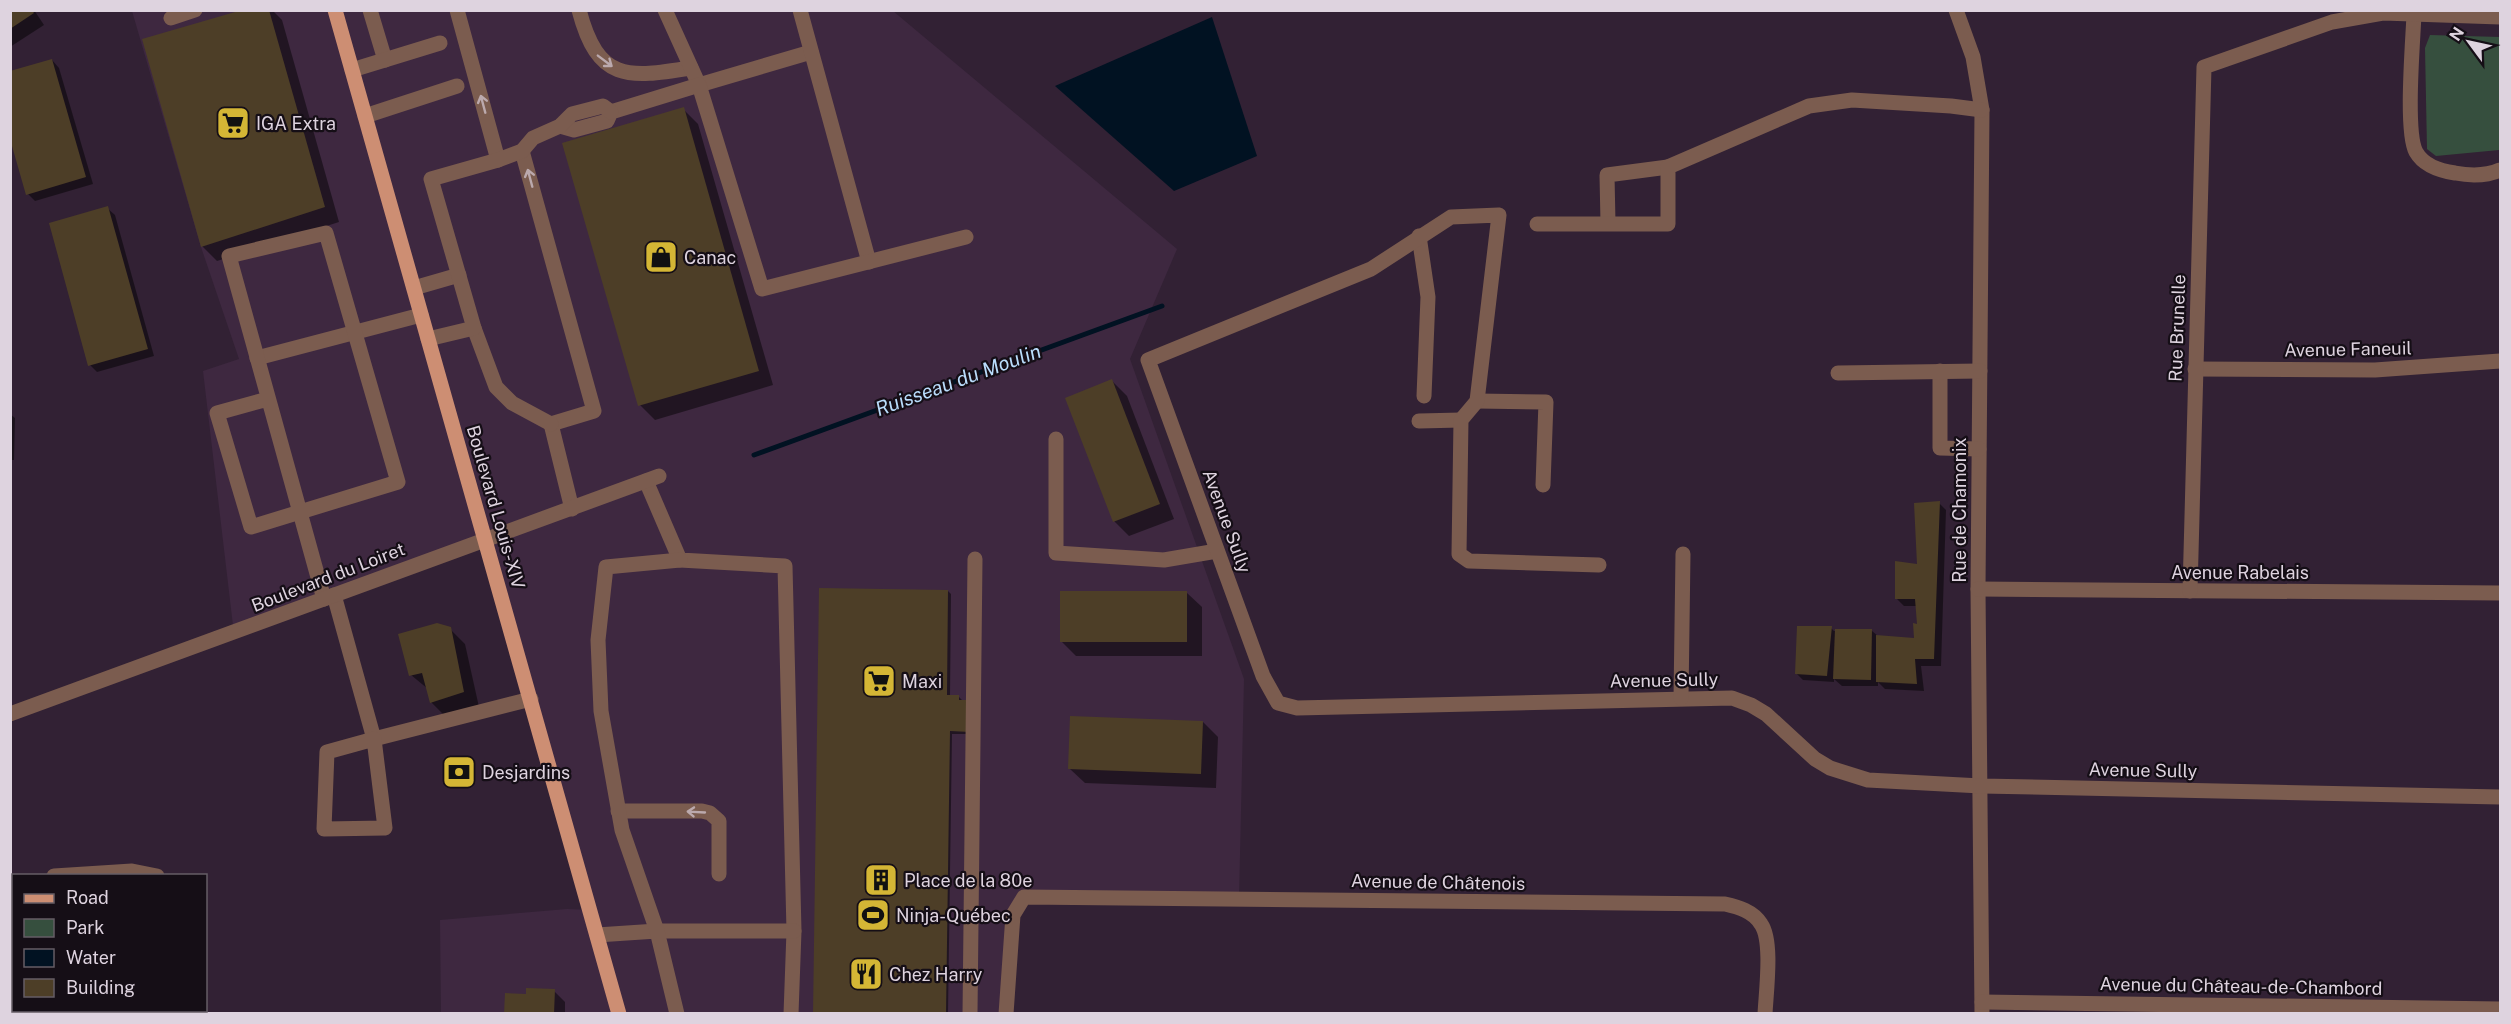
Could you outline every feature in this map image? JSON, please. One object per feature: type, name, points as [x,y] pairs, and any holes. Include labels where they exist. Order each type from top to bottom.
[{"type":"main road","name":"Boulevard Louis-XIV","points":[[335,10],[619,1014]]},
{"type":"street","points":[[171,18],[195,10]]},
{"type":"street","points":[[370,10],[385,60]]},
{"type":"street","points":[[457,10],[498,160]]},
{"type":"street","points":[[579,10],[594,52],[603,61],[623,73],[646,75],[691,68]]},
{"type":"street","points":[[665,10],[699,85],[762,289],[966,237]]},
{"type":"street","points":[[800,10],[869,261]]},
{"type":"street","name":"Rue de Chamonix","points":[[1956,10],[1973,57],[1982,110],[1978,589],[1982,1008]]},
{"type":"street","name":"Rue Brunelle","points":[[2190,591],[2204,67],[2332,22],[2383,13],[2414,14]]},
{"type":"street","points":[[2500,17],[2414,14],[2411,132],[2416,152],[2427,164],[2444,172],[2489,174],[2500,170]]},
{"type":"street","points":[[352,70],[440,43]]},
{"type":"street","points":[[522,151],[594,411],[551,424],[512,404],[496,387],[474,328],[431,178],[498,160],[522,151],[533,138],[560,126],[572,114],[603,106],[611,112],[811,52]]},
{"type":"street","points":[[365,116],[457,86]]},
{"type":"street","points":[[1608,223],[1607,175],[1668,167],[1809,106],[1852,100],[1982,110]]},
{"type":"street","points":[[1537,224],[1668,224],[1668,167]]},
{"type":"street","points":[[1424,396],[1428,297],[1419,236],[1451,217],[1498,215],[1477,401],[1461,420],[1459,554],[1469,561],[1599,566]]},
{"type":"street","points":[[268,399],[217,413],[251,527],[299,512],[398,482],[326,233],[229,256],[299,512],[329,597],[374,739],[385,828],[324,829],[327,752],[374,739],[531,699]]},
{"type":"street","name":"Avenue Sully","points":[[1419,236],[1371,269],[1148,360],[1263,676],[1278,703],[1297,708],[1732,698],[1766,714],[1815,759],[1850,776],[1868,780],[1981,786],[2500,797]]},
{"type":"street","points":[[414,288],[459,275]]},
{"type":"street","points":[[257,358],[421,315]]},
{"type":"street","points":[[428,339],[474,328]]},
{"type":"street","name":"Avenue Faneuil","points":[[2195,369],[2375,370],[2500,361]]},
{"type":"street","points":[[1940,371],[1940,448],[1979,449]]},
{"type":"street","points":[[1838,373],[1980,371]]},
{"type":"street","points":[[1477,401],[1546,402],[1544,485]]},
{"type":"street","points":[[1419,421],[1461,420]]},
{"type":"street","points":[[551,424],[572,509]]},
{"type":"street","points":[[1056,439],[1056,553],[1164,560],[1217,551]]},
{"type":"street","name":"Boulevard du Loiret","points":[[10,714],[652,478],[680,560]]},
{"type":"street","points":[[1681,698],[1683,554]]},
{"type":"street","points":[[970,1014],[975,559]]},
{"type":"street","points":[[677,1014],[657,931],[622,830],[601,711],[598,640],[606,567],[680,560],[785,566],[794,931],[791,1014]]},
{"type":"street","name":"Avenue Rabelais","points":[[1978,589],[2500,593]]},
{"type":"street","points":[[618,811],[702,811],[710,813],[719,821],[719,874]]},
{"type":"street","points":[[85,874],[132,871],[147,874]]},
{"type":"street","name":"Avenue de Châtenois","points":[[1006,1014],[1013,915],[1024,897],[1725,904],[1751,914],[1761,923],[1767,936],[1765,1014]]},
{"type":"street","points":[[597,935],[657,931],[794,931]]},
{"type":"street","name":"Avenue du Château-de-Chambord","points":[[1982,1008],[2412,1011],[2500,1009]]},
{"type":"shaded area","points":[[132,11],[893,11],[1177,249],[1130,359],[1244,679],[1239,899],[1034,897],[1013,915],[1006,1013],[441,1013],[440,920],[567,909],[589,910],[484,539],[234,634],[203,371],[239,359],[201,247]]},
{"type":"green space","points":[[2430,35],[2500,37],[2499,150],[2436,156],[2427,149],[2425,48]]},
{"type":"water","points":[[1212,17],[1257,156],[1174,191],[1055,86]]},
{"type":"building","points":[[10,10],[32,10],[34,13],[10,29]]},
{"type":"building","name":"IGA Extra","points":[[242,10],[269,10],[325,207],[201,247],[142,39]]},
{"type":"building","points":[[52,59],[86,177],[26,195],[10,139],[10,71]]},
{"type":"building","name":"Canac","points":[[684,107],[759,371],[638,406],[562,143]]},
{"type":"building","points":[[108,206],[148,349],[88,366],[49,223]]},
{"type":"building","points":[[1112,379],[1160,504],[1113,522],[1065,398]]},
{"type":"building","points":[[1940,501],[1934,659],[1915,659],[1917,684],[1876,682],[1876,635],[1914,638],[1913,623],[1917,624],[1915,599],[1895,599],[1895,561],[1917,564],[1914,503]]},
{"type":"building","name":"Place de la 80e","points":[[819,588],[948,590],[947,695],[959,695],[959,700],[970,700],[970,732],[950,731],[946,1014],[813,1014]]},
{"type":"building","points":[[1060,591],[1187,591],[1187,642],[1060,642]]},
{"type":"building","points":[[437,623],[451,627],[464,692],[430,703],[422,673],[409,676],[398,634]]},
{"type":"building","points":[[1797,626],[1832,626],[1827,676],[1795,674]]},
{"type":"building","points":[[1835,629],[1872,629],[1871,680],[1833,679]]},
{"type":"building","points":[[1070,716],[1203,721],[1201,774],[1068,769]]},
{"type":"building","points":[[526,988],[555,989],[554,1014],[504,1014],[505,993],[526,994]]},
{"type":"waterway","name":"Ruisseau du Moulin","points":[[754,455],[1162,306]]},
{"type":"place","name":"IGA Extra","points":[[233,123]]},
{"type":"place","name":"Canac","points":[[661,257]]},
{"type":"place","name":"Maxi","points":[[879,681]]},
{"type":"place","name":"Desjardins","points":[[459,772]]},
{"type":"place","name":"Place de la 80e","points":[[881,880]]},
{"type":"place","name":"Ninja-Québec","points":[[873,915]]},
{"type":"place","name":"Chez Harry","points":[[866,974]]}]
